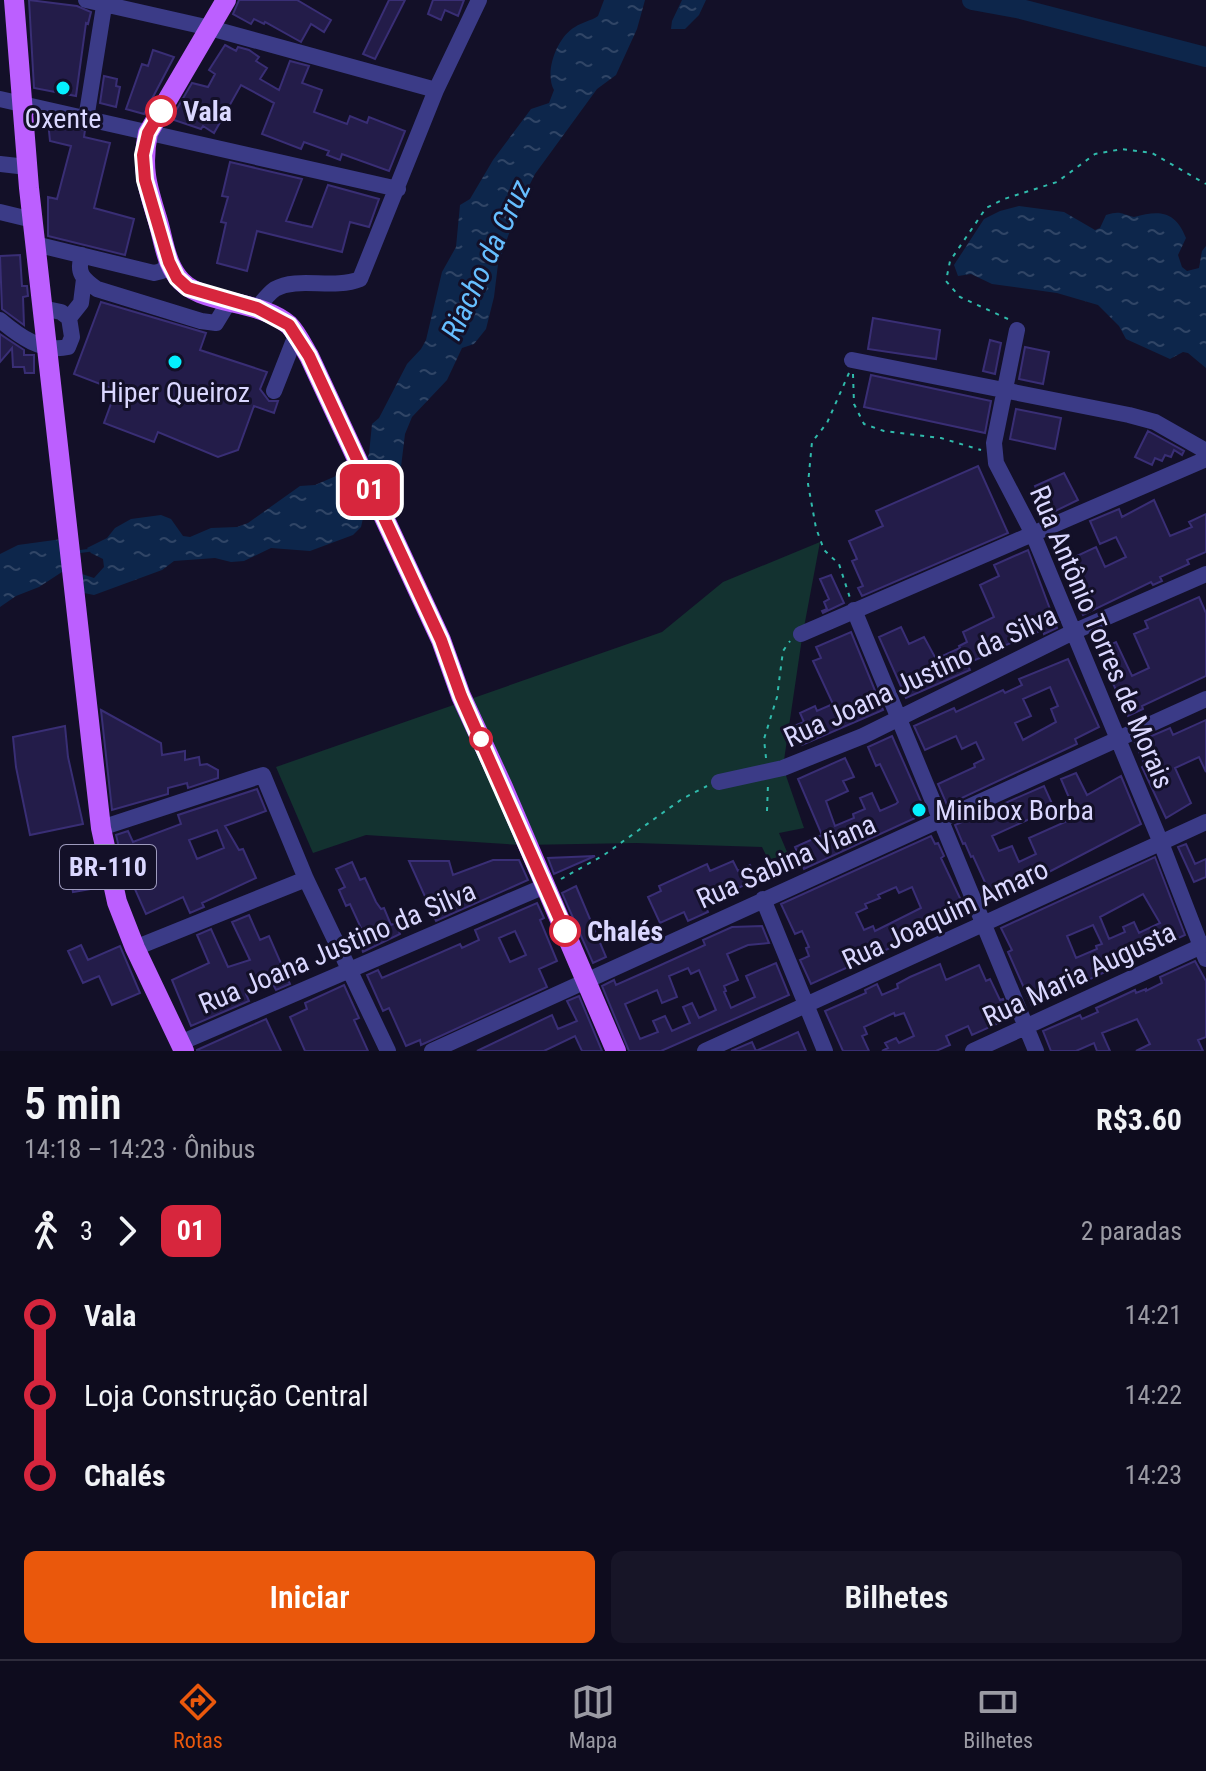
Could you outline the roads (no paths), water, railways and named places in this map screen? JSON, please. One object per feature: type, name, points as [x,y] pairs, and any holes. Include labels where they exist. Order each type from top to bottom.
[{"type":"main road","points":[[14,0],[10,101],[27,167],[33,220]]},
{"type":"main road","points":[[226,0],[148,133],[143,155],[145,180],[169,262],[177,278],[188,288],[257,308],[289,325],[309,356],[441,640],[461,696],[616,1051]]},
{"type":"main road","name":"BR-110","points":[[33,220],[101,828],[110,881],[135,948],[182,1047]]},
{"type":"street","points":[[86,0],[210,28],[436,90]]},
{"type":"street","points":[[257,308],[274,289],[290,284],[345,285],[360,279],[436,90],[479,0]]},
{"type":"street","points":[[86,119],[104,2]]},
{"type":"street","points":[[10,101],[398,189]]},
{"type":"street","points":[[0,164],[27,167]]},
{"type":"street","points":[[0,212],[33,220]]},
{"type":"street","points":[[35,244],[154,273],[162,271],[169,262]]},
{"type":"street","points":[[82,255],[79,272],[97,289],[210,323],[216,323],[230,300]]},
{"type":"street","points":[[69,318],[81,303],[84,279]]},
{"type":"street","points":[[0,320],[20,337],[56,350],[68,347],[72,337],[69,318],[61,312],[42,308]]},
{"type":"street","points":[[1005,391],[1017,330]]},
{"type":"street","points":[[274,391],[296,335]]},
{"type":"street","points":[[801,634],[1205,461],[1155,422],[852,360]]},
{"type":"street","name":"Rua Antônio Torres de Morais","points":[[1005,391],[994,443],[996,463],[1033,534],[1204,950]]},
{"type":"street","name":"Rua Joana Justino da Silva","points":[[719,782],[808,759],[898,719],[1073,632],[1206,574]]},
{"type":"street","points":[[854,610],[1036,1051]]},
{"type":"street","name":"Rua Sabina Viana","points":[[432,1051],[1206,699]]},
{"type":"street","points":[[101,828],[263,775],[306,879],[388,1051]]},
{"type":"street","name":"Rua Joaquim Amaro","points":[[705,1051],[1206,822]]},
{"type":"street","points":[[135,948],[306,879]]},
{"type":"street","name":"Rua Joana Justino da Silva","points":[[182,1047],[349,969],[545,886]]},
{"type":"street","points":[[763,899],[825,1051]]},
{"type":"street","name":"Rua Maria Augusta","points":[[973,1051],[1204,950]]},
{"type":"water","points":[[604,0],[645,0],[637,29],[616,75],[597,89],[535,174],[519,206],[498,264],[486,329],[474,344],[462,348],[447,380],[412,417],[396,477],[360,484],[358,496],[364,514],[361,527],[353,535],[310,551],[271,548],[244,561],[215,558],[174,561],[162,570],[94,595],[79,592],[76,572],[94,578],[104,567],[103,559],[87,548],[107,538],[115,528],[131,519],[161,515],[171,519],[183,536],[190,537],[211,528],[237,527],[248,523],[300,486],[315,485],[343,473],[355,472],[365,463],[372,424],[379,418],[407,364],[426,340],[442,272],[456,247],[460,205],[470,199],[493,160],[531,109],[549,103],[554,90],[551,83],[552,65],[558,47],[578,25],[598,16]]},
{"type":"water","points":[[682,0],[706,0],[699,15],[685,29],[671,29],[672,21]]},
{"type":"water","points":[[1019,206],[1064,212],[1095,230],[1100,228],[1106,215],[1166,215],[1177,222],[1186,238],[1178,255],[1187,271],[1199,268],[1206,246],[1206,368],[1188,353],[1183,352],[1170,359],[1126,339],[1119,326],[1098,305],[1057,293],[992,284],[971,274],[958,276],[954,265],[984,219]]},
{"type":"water","points":[[62,539],[65,570],[0,607],[0,554],[18,545]]},
{"type":"waterway","points":[[972,0],[1021,9],[1206,57]]},
{"type":"waterway","name":"Riacho da Cruz","points":[[76,552],[92,550]]},
{"type":"place","name":"Oxente","points":[[63,88]]},
{"type":"place","name":"Vala","points":[[161,111]]},
{"type":"place","name":"Hiper Queiroz","points":[[175,362]]},
{"type":"place","name":"Minibox Borba","points":[[919,810]]},
{"type":"place","name":"Chalés","points":[[565,931]]}]
